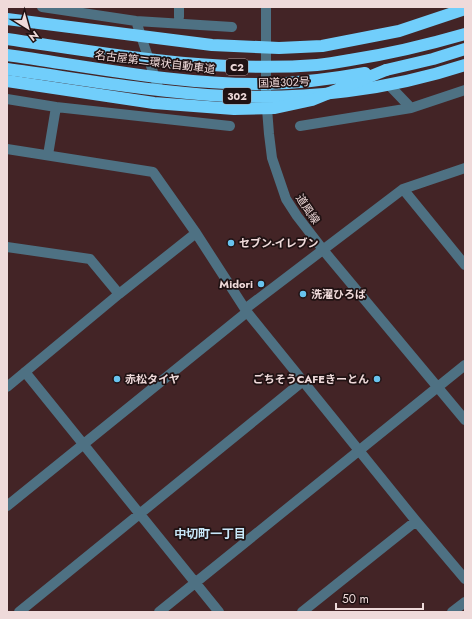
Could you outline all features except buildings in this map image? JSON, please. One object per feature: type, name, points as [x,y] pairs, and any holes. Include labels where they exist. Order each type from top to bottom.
[{"type":"highway","points":[[7,19],[212,45],[279,48],[322,46],[399,31],[465,9]]},
{"type":"highway","name":"名古屋第二環状自動車道","points":[[7,39],[150,60],[214,66],[268,67],[318,65],[384,55],[465,34]]},
{"type":"highway","name":"名古屋第二環状自動車道","points":[[7,55],[146,75],[212,82],[266,84],[319,81],[386,70],[433,59],[465,49]]},
{"type":"highway","name":"国道302号","points":[[7,69],[159,90],[226,96],[266,96],[303,95],[346,91],[388,84],[465,65]]},
{"type":"highway","points":[[7,81],[154,103],[234,109],[275,108],[312,100],[386,70]]},
{"type":"street","points":[[42,7],[136,21],[232,27]]},
{"type":"street","name":"道風線","points":[[266,7],[266,96],[272,158],[286,199],[324,251],[465,420]]},
{"type":"street","points":[[136,21],[159,90]]},
{"type":"street","points":[[388,84],[411,108]]},
{"type":"street","points":[[300,126],[411,108],[465,90]]},
{"type":"street","points":[[174,120],[189,93]]},
{"type":"street","points":[[7,99],[56,107],[230,126]]},
{"type":"street","points":[[48,156],[56,107]]},
{"type":"street","points":[[7,149],[153,172],[196,233],[246,310],[302,381],[465,579]]},
{"type":"street","points":[[7,506],[246,310],[404,189],[465,168]]},
{"type":"street","points":[[404,189],[465,265]]},
{"type":"street","points":[[7,387],[119,294],[196,233]]},
{"type":"street","points":[[7,247],[90,259],[119,294]]},
{"type":"street","points":[[159,612],[465,365]]},
{"type":"street","points":[[25,372],[219,612]]},
{"type":"street","points":[[19,612],[302,381]]},
{"type":"street","points":[[302,612],[416,521]]},
{"type":"street","points":[[452,612],[465,602]]},
{"type":"place","name":"セブン-イレブン","points":[[231,243]]},
{"type":"place","name":"Midori","points":[[261,284]]},
{"type":"place","name":"洗濯ひろば","points":[[303,294]]},
{"type":"place","name":"赤松タイヤ","points":[[117,379]]},
{"type":"place","name":"ごちそうCAFEきーとん","points":[[377,379]]},
{"type":"district","name":"中切町一丁目","points":[[210,534]]}]
